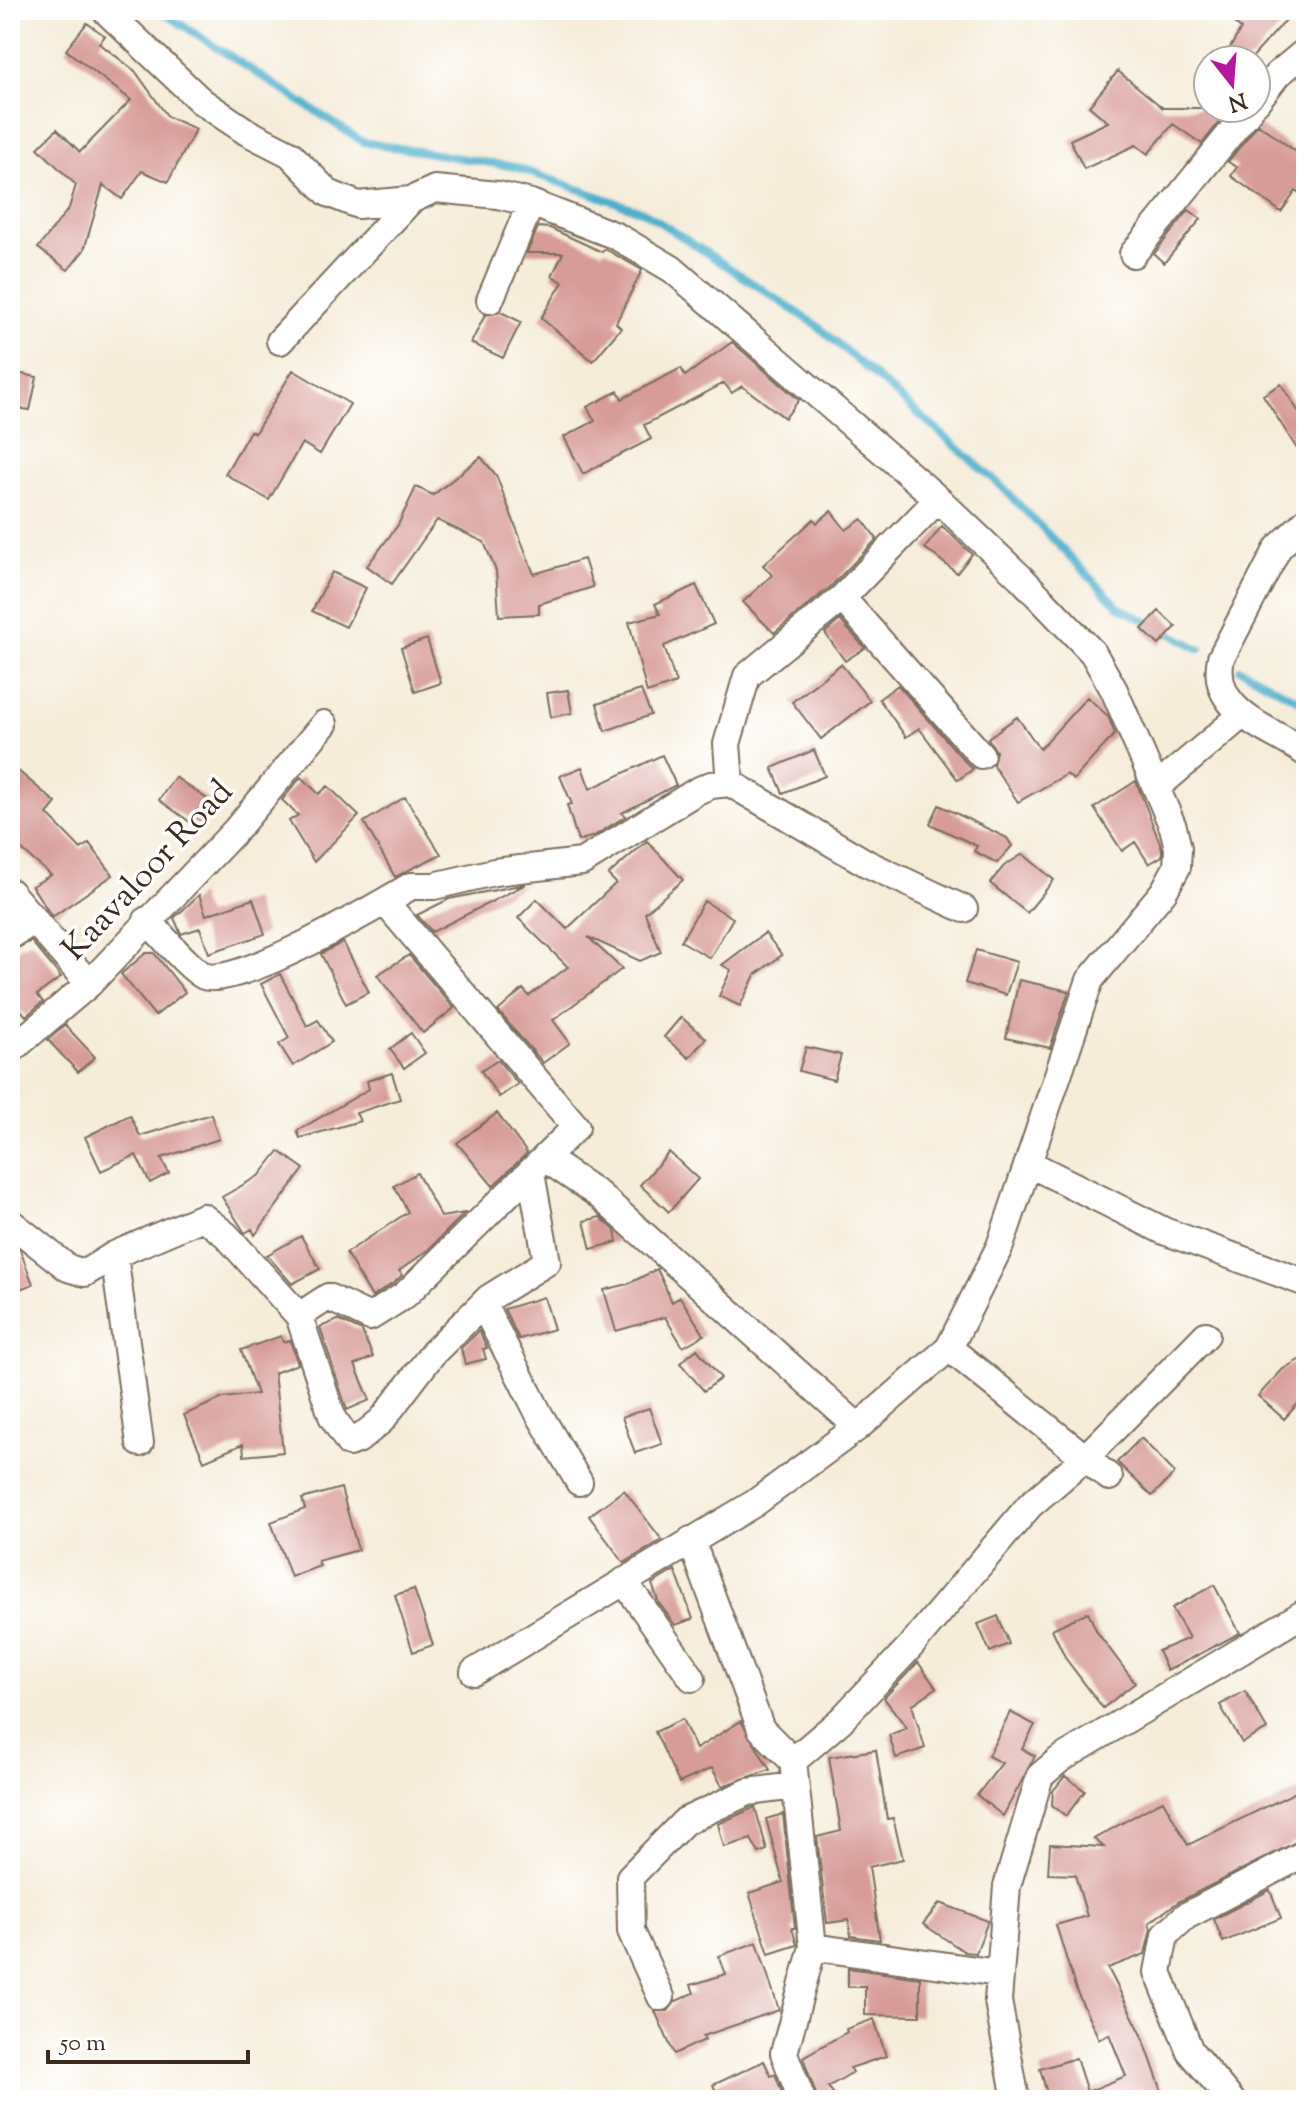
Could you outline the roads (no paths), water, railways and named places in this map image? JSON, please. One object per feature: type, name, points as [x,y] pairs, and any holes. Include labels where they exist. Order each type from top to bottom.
[{"type":"street","points":[[105,10],[201,101],[247,132],[290,154],[328,193],[358,205],[411,200],[435,189],[498,195],[531,203],[616,236],[672,269],[938,499],[1021,578],[1093,653],[1114,690],[1157,787],[1178,848],[1177,867],[1164,891],[1090,980],[1000,1246],[949,1348],[858,1427],[755,1503],[474,1672]]},
{"type":"street","points":[[1272,81],[1306,51]]},
{"type":"street","points":[[1133,254],[1238,124]]},
{"type":"street","points":[[280,341],[411,200]]},
{"type":"street","points":[[490,300],[531,203]]},
{"type":"street","points":[[730,783],[727,744],[747,676],[842,598],[938,499]]},
{"type":"street","points":[[1306,521],[1278,548],[1221,658],[1218,670],[1223,694],[1242,715],[1306,753]]},
{"type":"street","points":[[842,598],[981,755]]},
{"type":"street","points":[[1157,787],[1242,715]]},
{"type":"street","name":"Kaavaloor Road","points":[[10,1051],[89,984],[235,831],[324,724]]},
{"type":"street","points":[[147,920],[203,976],[221,979],[258,967],[411,886],[434,886],[494,872],[582,862],[697,791],[730,783],[868,864],[964,909]]},
{"type":"street","points":[[10,892],[89,984]]},
{"type":"street","points":[[299,1316],[328,1297],[370,1317],[405,1295],[576,1127],[385,902]]},
{"type":"street","points":[[10,936],[35,920]]},
{"type":"street","points":[[1028,1163],[1164,1231],[1306,1283]]},
{"type":"street","points":[[10,1222],[68,1268],[85,1273],[114,1255],[203,1217],[226,1235],[299,1316],[332,1416],[349,1443],[358,1440],[382,1420],[433,1353],[483,1304],[547,1262],[538,1166]]},
{"type":"street","points":[[538,1166],[599,1195],[858,1427]]},
{"type":"street","points":[[114,1255],[140,1443]]},
{"type":"street","points":[[483,1304],[539,1414],[579,1482]]},
{"type":"street","points":[[661,1997],[631,1931],[630,1877],[685,1821],[794,1773],[909,1648],[1030,1505],[1085,1458],[1206,1335]]},
{"type":"street","points":[[949,1348],[1109,1477]]},
{"type":"street","points":[[691,1540],[761,1729],[794,1773],[813,1947],[784,2053],[802,2100]]},
{"type":"street","points":[[624,1581],[692,1678]]},
{"type":"street","points":[[1016,2100],[998,2001],[998,1973],[1007,1886],[1040,1776],[1072,1751],[1233,1659],[1306,1612]]},
{"type":"street","points":[[1231,2100],[1190,2051],[1158,1972],[1165,1935],[1186,1916],[1306,1853]]},
{"type":"street","points":[[813,1947],[998,1973]]},
{"type":"waterway","points":[[159,10],[363,142],[515,167],[644,212],[815,324],[998,483],[1119,607],[1200,649]]},
{"type":"waterway","points":[[1240,669],[1306,704]]}]
